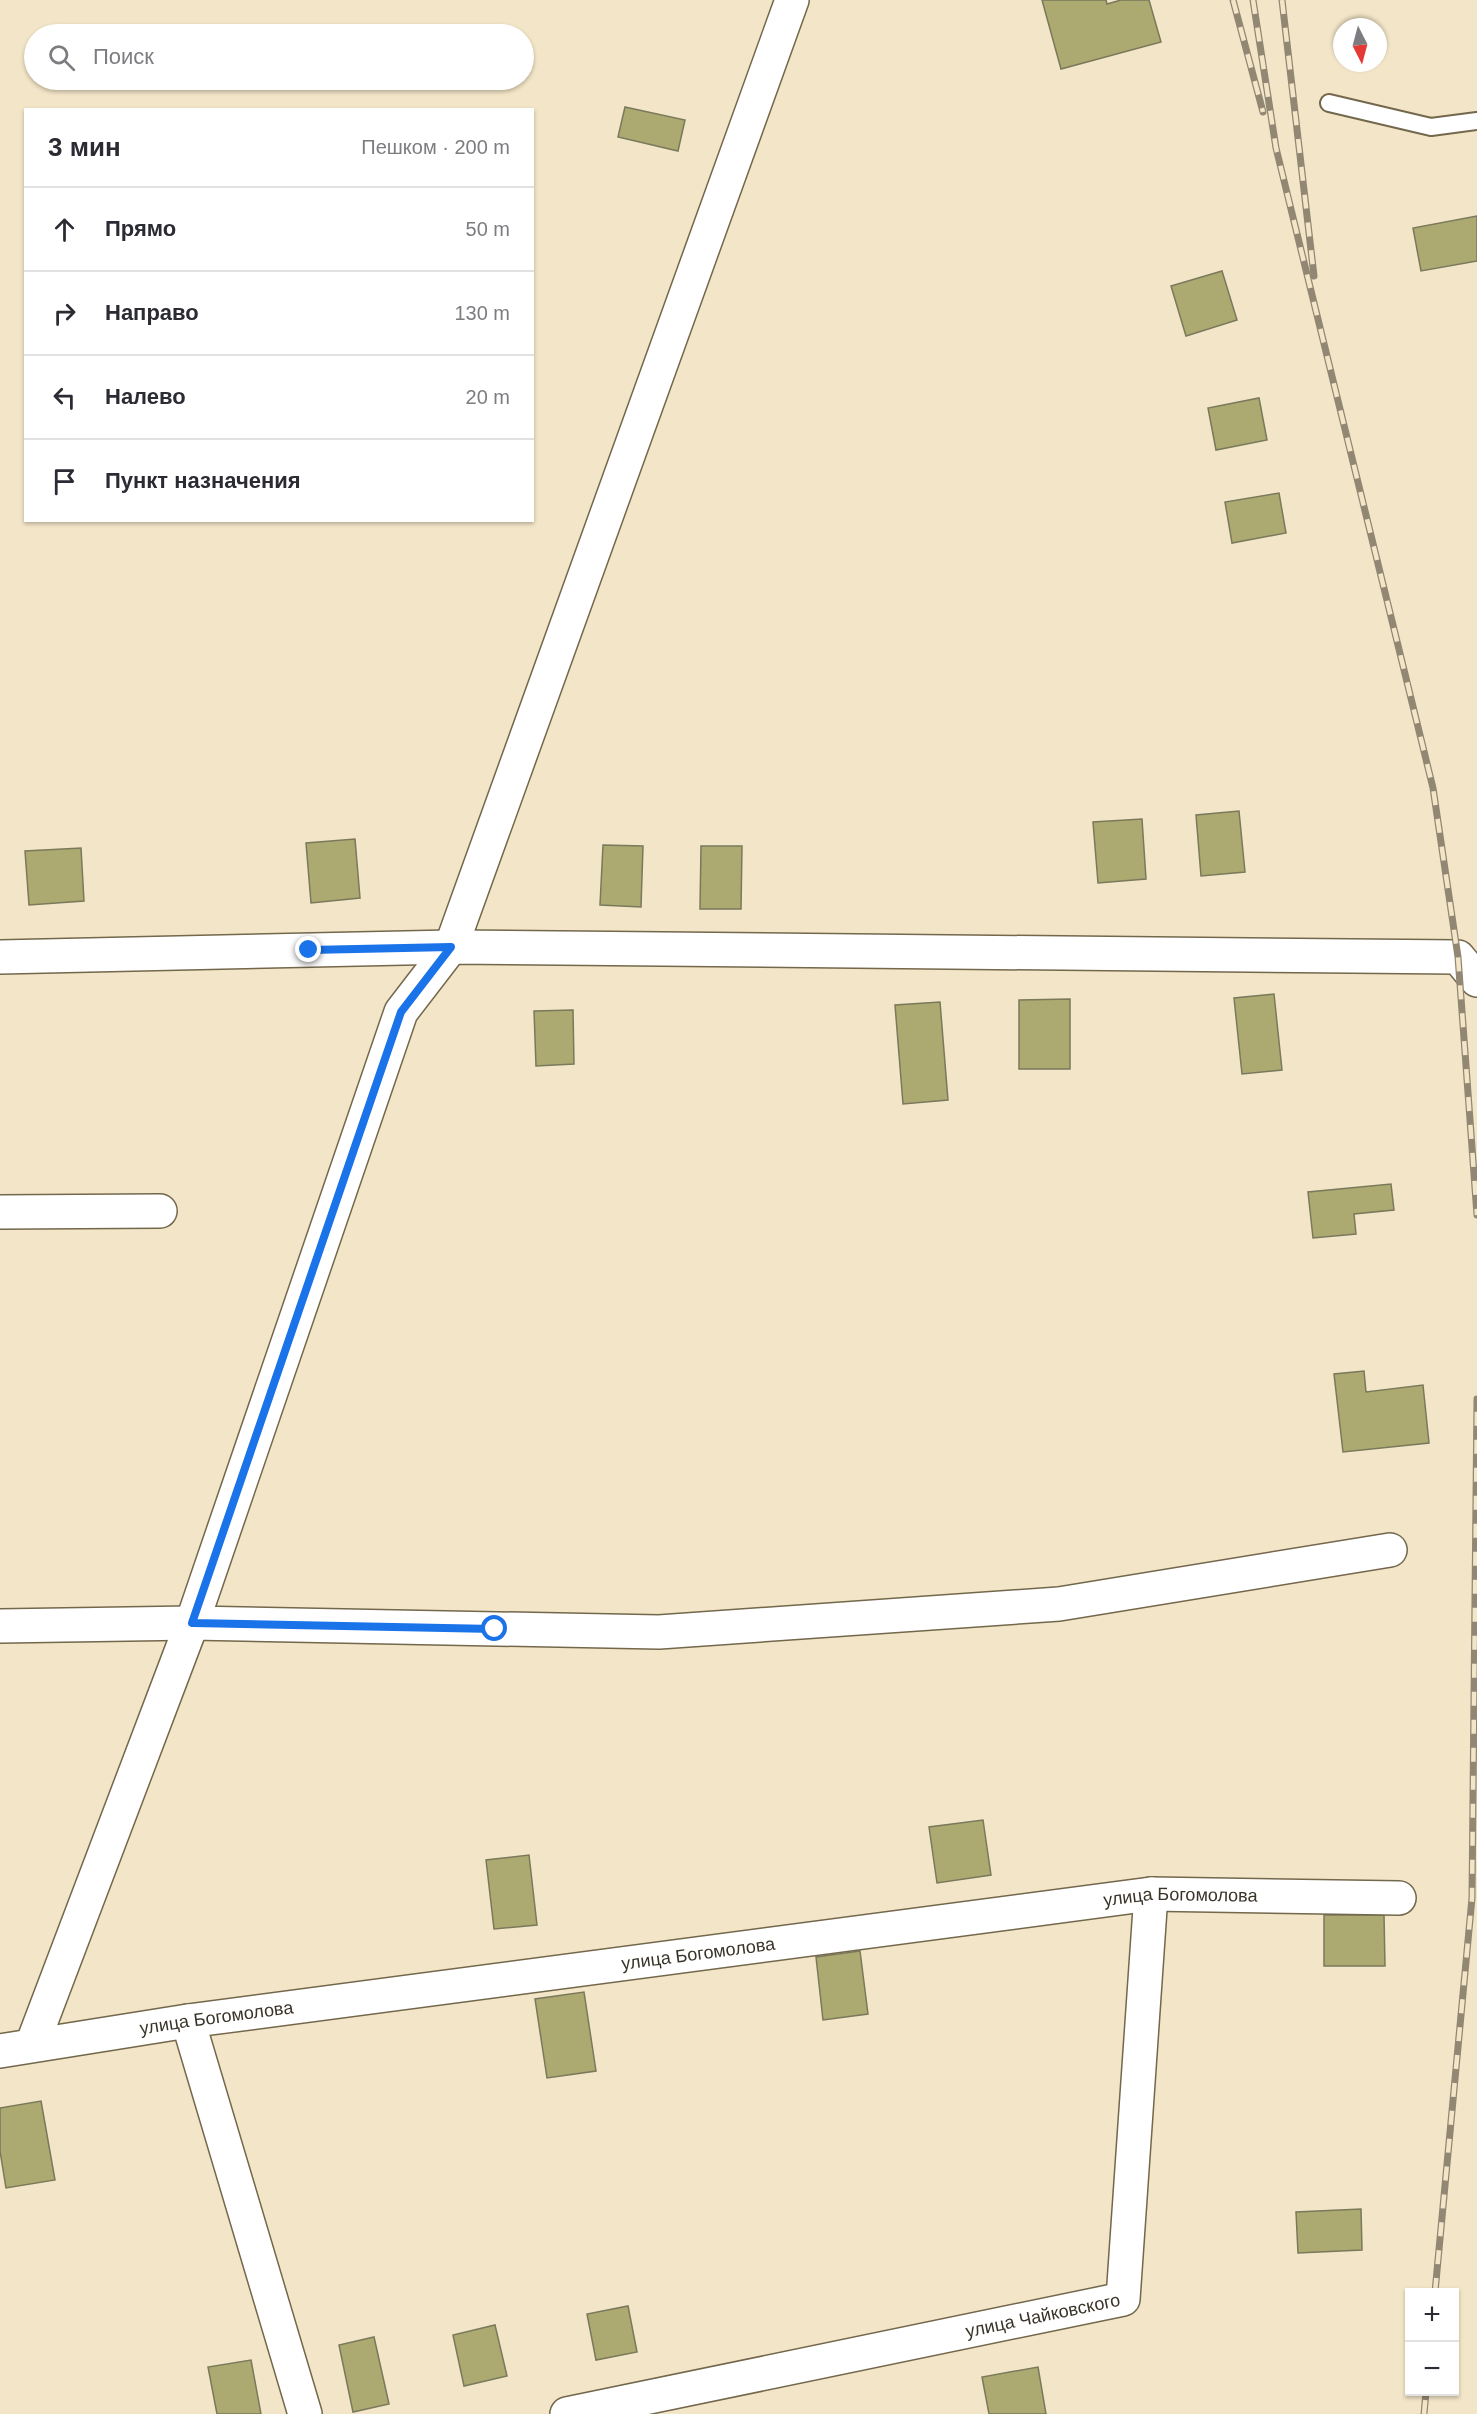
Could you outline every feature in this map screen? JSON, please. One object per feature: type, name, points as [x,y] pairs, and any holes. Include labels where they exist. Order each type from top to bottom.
[{"type":"street","points":[[32,2045],[192,1623],[401,1012],[451,947],[792,0]]},
{"type":"street","points":[[0,957],[451,947],[1458,957],[1477,980]]},
{"type":"street","points":[[0,1212],[160,1211]]},
{"type":"street","points":[[0,1626],[192,1623],[658,1632],[1059,1604],[1390,1550]]},
{"type":"street","name":"улица Богомолова","points":[[0,2051],[188,2021],[1151,1894],[1399,1898]]},
{"type":"street","name":"улица Чайковского","points":[[567,2414],[1123,2299],[1151,1894]]},
{"type":"street","points":[[188,2021],[305,2414]]},
{"type":"lane","points":[[1329,103],[1431,128],[1477,121]]},
{"type":"building","points":[[1042,0],[1106,0],[1107,4],[1121,0],[1149,0],[1161,42],[1061,69]]},
{"type":"building","points":[[625,107],[685,120],[678,151],[618,137]]},
{"type":"building","points":[[1477,216],[1477,261],[1421,271],[1413,228]]},
{"type":"building","points":[[1222,271],[1237,320],[1186,336],[1171,286]]},
{"type":"building","points":[[1259,398],[1267,440],[1216,450],[1208,408]]},
{"type":"building","points":[[1279,493],[1286,533],[1232,543],[1225,502]]},
{"type":"building","points":[[1239,811],[1245,872],[1201,876],[1196,815]]},
{"type":"building","points":[[1142,819],[1146,879],[1098,883],[1093,822]]},
{"type":"building","points":[[355,839],[360,898],[311,903],[306,843]]},
{"type":"building","points":[[603,845],[643,846],[641,907],[600,905]]},
{"type":"building","points":[[701,846],[742,846],[741,909],[700,909]]},
{"type":"building","points":[[81,848],[84,901],[29,905],[25,851]]},
{"type":"building","points":[[1274,994],[1282,1070],[1242,1074],[1234,998]]},
{"type":"building","points":[[1070,999],[1070,1069],[1019,1069],[1019,1000]]},
{"type":"building","points":[[940,1002],[948,1100],[903,1104],[895,1005]]},
{"type":"building","points":[[573,1010],[574,1064],[536,1066],[534,1011]]},
{"type":"building","points":[[1391,1184],[1394,1210],[1354,1214],[1356,1234],[1313,1238],[1308,1192]]},
{"type":"building","points":[[1364,1371],[1366,1392],[1423,1385],[1429,1443],[1343,1452],[1334,1374]]},
{"type":"building","points":[[983,1820],[991,1875],[937,1883],[929,1827]]},
{"type":"building","points":[[529,1855],[537,1925],[494,1929],[486,1860]]},
{"type":"building","points":[[1324,1915],[1384,1915],[1385,1966],[1324,1966]]},
{"type":"building","points":[[860,1951],[868,2014],[823,2020],[816,1957]]},
{"type":"building","points":[[584,1992],[596,2071],[547,2078],[535,1999]]},
{"type":"building","points":[[41,2101],[55,2180],[6,2188],[0,2151],[0,2108]]},
{"type":"building","points":[[1361,2209],[1362,2250],[1298,2253],[1296,2212]]},
{"type":"building","points":[[628,2306],[637,2352],[596,2360],[587,2314]]},
{"type":"building","points":[[495,2325],[507,2376],[464,2386],[453,2335]]},
{"type":"building","points":[[374,2337],[389,2404],[353,2412],[339,2345]]},
{"type":"building","points":[[251,2360],[261,2414],[217,2414],[208,2367]]},
{"type":"building","points":[[1038,2367],[1046,2414],[989,2414],[982,2377]]},
{"type":"railway","points":[[1233,0],[1263,112]]},
{"type":"railway","points":[[1253,0],[1276,148],[1433,788],[1458,957],[1477,1215]]},
{"type":"railway","points":[[1282,0],[1314,276]]},
{"type":"railway","points":[[1435,2288],[1472,1898],[1477,1399]]},
{"type":"railway","points":[[1424,2414],[1426,2396]]},
{"type":"route","points":[[309,950],[451,947],[401,1012],[192,1623],[495,1629]]}]
